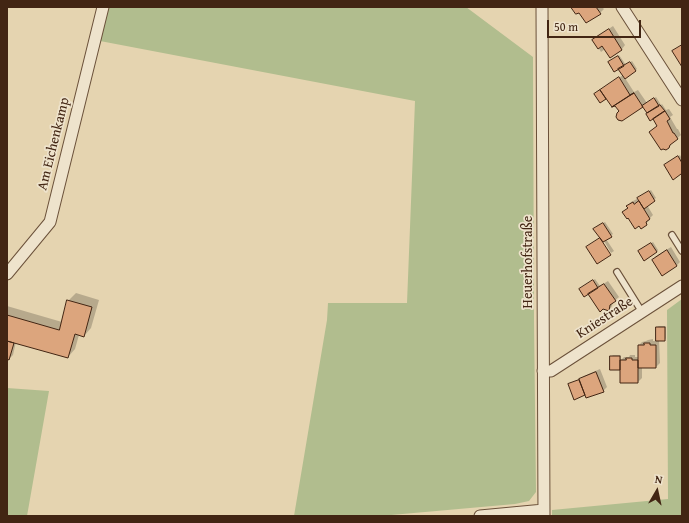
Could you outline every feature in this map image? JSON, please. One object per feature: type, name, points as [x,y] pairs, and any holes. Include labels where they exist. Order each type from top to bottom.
[{"type":"street","name":"Am Eichenkamp","points":[[7,274],[50,222],[103,7]]},
{"type":"street","name":"Heuerhofstraße","points":[[542,7],[544,513]]},
{"type":"street","points":[[622,7],[682,100]]},
{"type":"street","name":"Kniestraße","points":[[543,371],[551,371],[682,286]]},
{"type":"street","points":[[480,516],[544,513]]},
{"type":"lane","points":[[672,235],[682,250]]},
{"type":"lane","points":[[617,272],[642,312]]},
{"type":"green space","points":[[109,7],[466,7],[533,57],[536,492],[529,501],[515,504],[380,516],[294,516],[327,320],[328,303],[407,303],[415,101],[100,41]]},
{"type":"green space","points":[[682,299],[682,516],[552,516],[552,510],[668,499],[667,310]]},
{"type":"green space","points":[[7,388],[49,391],[27,516],[7,516]]},
{"type":"building","points":[[571,7],[596,7],[601,14],[586,23],[579,13],[576,14]]},
{"type":"building","points":[[609,29],[622,50],[610,58],[602,46],[598,49],[592,40]]},
{"type":"building","points":[[682,45],[682,67],[672,51]]},
{"type":"building","points":[[618,56],[624,66],[614,72],[608,62]]},
{"type":"building","points":[[630,62],[636,71],[625,79],[618,69]]},
{"type":"building","points":[[619,77],[630,95],[634,93],[612,107],[600,90]]},
{"type":"building","points":[[600,90],[606,99],[600,103],[594,94]]},
{"type":"building","points":[[634,93],[643,107],[622,121],[618,120],[616,117],[619,111],[615,106],[612,107]]},
{"type":"building","points":[[654,98],[659,106],[647,113],[642,106]]},
{"type":"building","points":[[660,105],[665,111],[650,121],[646,114]]},
{"type":"building","points":[[665,111],[670,119],[667,121],[678,139],[666,150],[661,150],[649,132],[657,126],[653,119]]},
{"type":"building","points":[[678,156],[682,163],[682,173],[673,180],[664,165]]},
{"type":"building","points":[[649,191],[655,201],[644,209],[637,198]]},
{"type":"building","points":[[639,201],[650,219],[646,222],[647,225],[641,229],[639,226],[635,229],[622,212],[628,208],[626,206],[633,202],[634,204]]},
{"type":"building","points":[[603,223],[612,237],[603,242],[593,229]]},
{"type":"building","points":[[600,238],[611,255],[597,264],[586,247]]},
{"type":"building","points":[[651,243],[657,252],[644,261],[638,251]]},
{"type":"building","points":[[667,250],[677,266],[662,276],[652,260]]},
{"type":"building","points":[[593,280],[598,288],[584,297],[579,289]]},
{"type":"building","points":[[604,284],[616,301],[610,305],[609,311],[603,309],[600,312],[588,294]]},
{"type":"building","points":[[67,300],[92,307],[84,337],[75,334],[68,358],[7,341],[7,315],[59,330]]},
{"type":"building","points":[[656,327],[665,327],[665,341],[656,341]]},
{"type":"building","points":[[7,341],[14,343],[9,360],[7,359]]},
{"type":"building","points":[[644,343],[656,345],[656,368],[638,368],[638,345],[644,345]]},
{"type":"building","points":[[610,356],[620,356],[620,370],[610,370]]},
{"type":"building","points":[[626,358],[638,360],[638,383],[620,383],[620,360],[626,360]]},
{"type":"building","points":[[596,372],[604,392],[586,398],[579,379]]},
{"type":"building","points":[[579,380],[585,395],[574,400],[568,384]]}]
